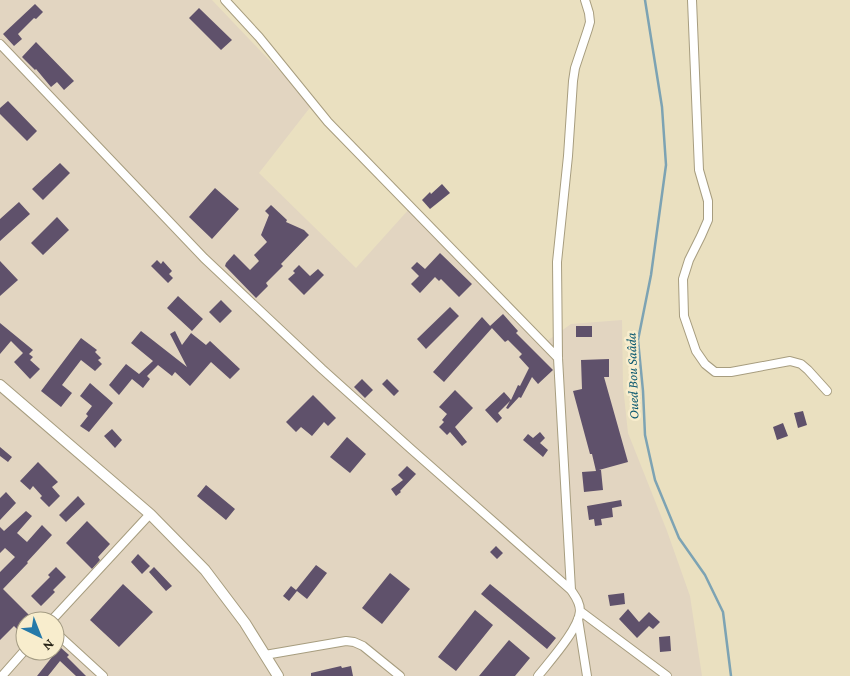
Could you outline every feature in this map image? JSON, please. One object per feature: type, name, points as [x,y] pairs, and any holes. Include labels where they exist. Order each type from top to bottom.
[{"type":"main road","points":[[0,385],[150,514],[205,570],[245,623],[278,676]]},
{"type":"street","points":[[225,0],[259,37],[328,122],[558,358]]},
{"type":"street","points":[[570,590],[558,358],[557,262],[568,156],[573,81],[575,68],[590,22],[585,0]]},
{"type":"street","points":[[692,0],[699,170],[708,201],[708,220],[689,260],[683,279],[684,316],[696,351],[705,364],[715,372],[731,372],[790,361],[801,364],[827,390]]},
{"type":"street","points":[[0,44],[204,258],[410,449],[570,590],[577,598],[587,676]]},
{"type":"street","points":[[60,611],[150,514]]},
{"type":"street","points":[[538,676],[570,634],[579,615]]},
{"type":"street","points":[[579,615],[667,676]]},
{"type":"street","points":[[65,641],[103,676]]},
{"type":"street","points":[[265,655],[346,641],[360,644],[400,676]]},
{"type":"street","points":[[2,676],[15,661]]},
{"type":"shaded area","points":[[0,0],[212,0],[312,105],[259,173],[356,268],[410,208],[540,346],[571,324],[622,320],[623,386],[628,433],[667,531],[690,596],[702,676],[0,676]]},
{"type":"building","points":[[35,4],[43,12],[18,34],[22,39],[14,46],[3,34]]},
{"type":"building","points":[[199,8],[232,40],[221,50],[189,18]]},
{"type":"building","points":[[36,42],[74,81],[64,90],[57,82],[51,87],[36,69],[22,57]]},
{"type":"building","points":[[8,101],[37,131],[27,141],[0,114],[0,108]]},
{"type":"building","points":[[60,163],[70,173],[43,200],[32,189]]},
{"type":"building","points":[[442,184],[450,193],[430,209],[422,200]]},
{"type":"building","points":[[215,188],[239,209],[212,239],[189,217]]},
{"type":"building","points":[[19,202],[30,214],[0,241],[0,219]]},
{"type":"building","points":[[271,205],[287,220],[286,222],[304,230],[309,235],[281,264],[283,266],[266,283],[268,286],[256,298],[225,266],[234,254],[250,270],[259,261],[254,255],[267,242],[261,235],[269,215],[265,211]]},
{"type":"building","points":[[57,217],[69,230],[43,255],[31,243]]},
{"type":"building","points":[[440,253],[472,284],[459,297],[441,279],[439,281],[435,277],[420,293],[411,284],[419,276],[411,268],[417,262],[425,269]]},
{"type":"building","points":[[157,260],[161,264],[163,261],[172,271],[169,274],[173,278],[168,283],[151,266]]},
{"type":"building","points":[[0,261],[18,280],[0,296]]},
{"type":"building","points":[[299,265],[310,276],[318,269],[324,275],[304,295],[288,279],[295,273],[293,271]]},
{"type":"building","points":[[178,296],[203,319],[192,331],[167,308]]},
{"type":"building","points":[[221,300],[232,311],[220,323],[209,312]]},
{"type":"building","points":[[450,307],[459,316],[426,349],[417,339]]},
{"type":"building","points":[[503,314],[518,331],[516,333],[553,370],[538,384],[532,377],[521,398],[519,397],[508,409],[506,408],[510,401],[498,413],[502,418],[497,423],[485,410],[504,392],[511,400],[529,368],[519,357],[522,354],[508,340],[505,342],[490,326]]},
{"type":"building","points":[[482,317],[492,328],[444,382],[433,372]]},
{"type":"building","points":[[0,323],[33,350],[29,354],[33,357],[30,360],[40,369],[30,379],[14,362],[23,353],[11,341],[0,354]]},
{"type":"building","points":[[576,326],[592,326],[592,337],[576,337]]},
{"type":"building","points":[[141,331],[187,367],[170,334],[175,331],[182,345],[191,333],[206,345],[210,341],[240,369],[230,379],[211,362],[190,386],[175,372],[172,376],[158,365],[147,376],[150,379],[143,388],[132,379],[119,395],[109,385],[126,364],[139,374],[153,361],[131,343]]},
{"type":"building","points":[[81,338],[97,350],[95,352],[101,358],[98,360],[102,364],[95,371],[81,360],[62,385],[72,393],[61,407],[41,391]]},
{"type":"building","points":[[609,359],[609,377],[604,377],[628,462],[599,470],[601,470],[603,490],[584,492],[582,472],[596,471],[573,391],[582,389],[581,360]]},
{"type":"building","points":[[362,379],[373,390],[365,398],[354,387]]},
{"type":"building","points":[[387,379],[399,391],[394,396],[382,384]]},
{"type":"building","points":[[90,383],[113,403],[89,432],[80,426],[88,416],[86,414],[92,406],[80,396]]},
{"type":"building","points":[[455,390],[473,408],[455,427],[467,442],[462,446],[450,432],[447,435],[439,427],[444,422],[442,420],[447,414],[439,407]]},
{"type":"building","points":[[313,395],[336,418],[328,426],[324,422],[312,436],[301,427],[296,432],[286,422]]},
{"type":"building","points":[[803,411],[807,425],[798,428],[794,413]]},
{"type":"building","points":[[783,423],[788,436],[777,440],[773,427]]},
{"type":"building","points":[[112,429],[122,440],[115,448],[104,436]]},
{"type":"building","points":[[540,432],[545,438],[540,443],[548,450],[543,457],[523,440],[528,434],[533,438]]},
{"type":"building","points":[[347,437],[366,454],[350,473],[330,457]]},
{"type":"building","points":[[0,447],[12,457],[8,462],[0,456]]},
{"type":"building","points":[[38,462],[58,482],[52,487],[60,496],[49,507],[40,498],[42,496],[33,486],[30,490],[20,481]]},
{"type":"building","points":[[407,466],[416,474],[396,496],[391,489],[403,480],[398,475]]},
{"type":"building","points":[[206,485],[235,509],[226,520],[197,496]]},
{"type":"building","points":[[6,492],[16,503],[0,520],[0,498]]},
{"type":"building","points":[[78,496],[85,504],[66,522],[59,515]]},
{"type":"building","points":[[621,500],[622,506],[612,508],[613,517],[601,519],[602,525],[595,526],[594,519],[589,520],[587,506]]},
{"type":"building","points":[[26,511],[32,516],[17,533],[27,542],[42,525],[52,535],[3,589],[25,611],[15,611],[15,627],[0,640],[0,572],[15,557],[5,548],[0,553],[0,527],[4,531]]},
{"type":"building","points":[[87,521],[110,544],[98,557],[100,560],[92,569],[66,543]]},
{"type":"building","points":[[496,546],[503,553],[497,559],[490,552]]},
{"type":"building","points":[[138,554],[150,566],[142,574],[131,562]]},
{"type":"building","points":[[316,565],[327,573],[307,599],[297,591],[289,601],[283,596],[291,586],[296,590]]},
{"type":"building","points":[[56,567],[66,577],[41,606],[31,596],[50,577],[48,575]]},
{"type":"building","points":[[154,567],[172,586],[166,591],[149,572]]},
{"type":"building","points":[[390,573],[410,589],[382,624],[362,608]]},
{"type":"building","points":[[123,584],[153,612],[119,647],[90,620]]},
{"type":"building","points":[[490,584],[556,638],[547,649],[481,594]]},
{"type":"building","points":[[624,593],[625,604],[610,606],[608,595]]},
{"type":"building","points":[[628,609],[639,622],[649,612],[660,622],[653,629],[649,626],[637,638],[619,619]]},
{"type":"building","points":[[475,610],[493,625],[456,671],[438,657]]},
{"type":"building","points":[[670,636],[671,651],[660,652],[659,637]]},
{"type":"building","points":[[509,640],[530,658],[515,676],[479,676]]},
{"type":"building","points":[[65,651],[69,655],[67,657],[86,676],[76,676],[60,661],[65,661]]},
{"type":"building","points":[[49,661],[60,661],[48,676],[37,676]]},
{"type":"building","points":[[341,666],[342,668],[351,666],[353,676],[311,676],[311,673]]},
{"type":"waterway","name":"Oued Bou Saâda","points":[[645,0],[662,107],[666,165],[651,275],[638,340],[645,435],[655,480],[679,538],[705,575],[723,612],[731,676]]}]
